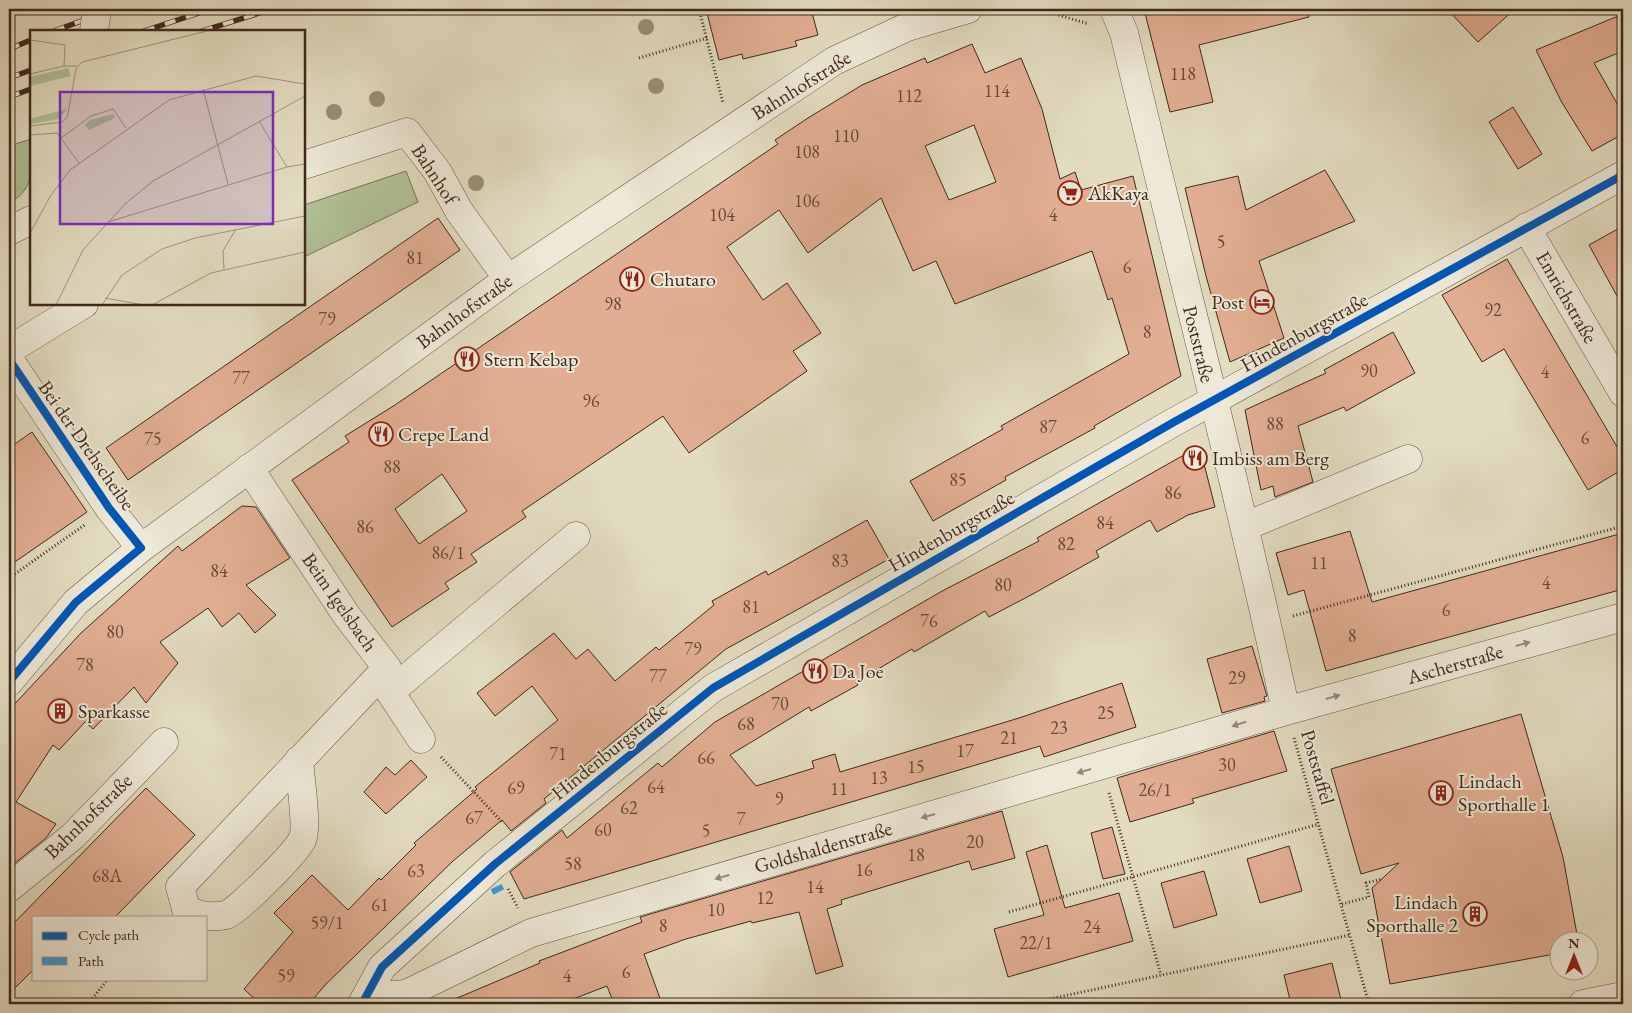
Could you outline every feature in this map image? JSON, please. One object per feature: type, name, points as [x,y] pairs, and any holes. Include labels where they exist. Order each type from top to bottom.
[{"type":"street","points":[[94,30],[97,9]]},
{"type":"street","name":"Bahnhofstraße","points":[[14,665],[76,602],[141,548],[508,279],[834,61],[907,27],[968,9]]},
{"type":"street","name":"Poststraße","points":[[1114,9],[1124,33],[1213,402],[1246,526],[1289,722]]},
{"type":"street","name":"Bahnhof","points":[[305,165],[408,132],[438,170],[459,211],[508,279]]},
{"type":"street","name":"Hindenburgstraße","points":[[365,1001],[382,967],[495,864],[713,688],[1174,422],[1623,175]]},
{"type":"street","points":[[9,231],[30,220]]},
{"type":"street","name":"Emrichstraße","points":[[1526,227],[1623,393]]},
{"type":"street","points":[[9,350],[82,305]]},
{"type":"street","name":"Bei der Drehscheibe","points":[[9,359],[109,508],[141,548]]},
{"type":"street","points":[[1246,526],[1408,459]]},
{"type":"street","name":"Beim Igelsbach","points":[[249,468],[389,680],[421,739]]},
{"type":"street","points":[[299,760],[303,802],[303,839],[274,874],[227,914],[198,916],[186,909],[180,887],[299,760],[389,680],[576,536]]},
{"type":"street","name":"Ascherstraße","points":[[1289,722],[1623,617]]},
{"type":"street","name":"Goldshaldenstraße","points":[[365,1001],[406,994],[531,933],[1289,722]]},
{"type":"street","name":"Bahnhofstraße","points":[[9,888],[72,836],[164,742]]},
{"type":"street","points":[[1583,1004],[1623,996]]},
{"type":"path","points":[[699,9],[723,104]]},
{"type":"path","points":[[639,58],[707,38]]},
{"type":"path","points":[[9,578],[109,508]]},
{"type":"path","points":[[1267,623],[1623,526]]},
{"type":"path","points":[[453,769],[521,843]]},
{"type":"path","points":[[1111,802],[1161,975]]},
{"type":"path","points":[[1009,912],[1319,824]]},
{"type":"path","points":[[495,864],[531,933]]},
{"type":"path","points":[[1342,904],[1369,897],[1366,882],[1382,879]]},
{"type":"path","points":[[1026,1004],[1350,935],[1370,1004]]},
{"type":"path","points":[[88,1004],[107,980]]},
{"type":"green space","points":[[30,139],[30,176],[28,184],[18,198],[9,203],[9,146]]},
{"type":"green space","points":[[406,171],[418,202],[305,257],[305,205]]},
{"type":"building","points":[[706,9],[811,9],[818,35],[795,41],[797,46],[743,59],[742,54],[719,60]]},
{"type":"building","points":[[1144,9],[1308,9],[1309,17],[1199,45],[1213,102],[1170,112]]},
{"type":"building","points":[[1447,9],[1515,9],[1478,42]]},
{"type":"building","points":[[1623,14],[1623,51],[1594,63],[1623,114],[1623,134],[1592,151],[1561,101],[1536,50]]},
{"type":"building","points":[[972,44],[985,73],[1021,58],[1042,109],[1060,179],[1075,172],[1081,190],[1133,176],[1181,376],[1094,426],[1095,428],[1005,477],[1006,480],[933,521],[910,481],[1003,429],[1001,426],[1129,354],[1112,298],[1108,300],[1092,251],[955,304],[936,261],[913,271],[881,198],[808,253],[779,210],[727,247],[763,300],[787,283],[821,333],[793,351],[807,371],[689,453],[663,416],[522,511],[526,517],[471,554],[477,562],[445,583],[449,589],[392,627],[292,480],[349,442],[345,436],[395,405],[778,144],[775,140],[808,118],[862,85],[925,58],[927,63]],"holes":[[[974,125],[996,182],[949,200],[925,146]],[[442,474],[467,511],[419,544],[395,509]]]},
{"type":"building","points":[[1513,107],[1542,154],[1518,169],[1489,122]]},
{"type":"building","points":[[1325,170],[1355,221],[1259,261],[1284,338],[1230,362],[1206,276],[1185,188],[1238,176],[1246,210]]},
{"type":"building","points":[[438,218],[460,250],[128,480],[106,448]]},
{"type":"building","points":[[1623,226],[1623,307],[1589,245]]},
{"type":"building","points":[[1507,259],[1623,457],[1623,469],[1588,490],[1504,349],[1482,362],[1442,295]]},
{"type":"building","points":[[1393,332],[1415,373],[1346,411],[1344,407],[1298,426],[1313,482],[1275,497],[1273,486],[1261,490],[1245,410],[1326,373],[1324,370]]},
{"type":"building","points":[[32,432],[87,512],[9,566],[9,448]]},
{"type":"building","points":[[1191,451],[1202,456],[1215,507],[1188,515],[1157,532],[1150,520],[1096,551],[1099,557],[989,617],[985,611],[914,652],[912,649],[856,682],[858,685],[811,711],[809,707],[730,755],[756,786],[814,768],[812,761],[835,754],[840,772],[1019,718],[1122,683],[1136,727],[1044,757],[1040,746],[524,899],[510,872],[562,830],[567,838],[658,763],[662,767],[715,722],[944,590],[1039,541],[1037,538]]},
{"type":"building","points":[[242,506],[256,507],[290,558],[246,585],[276,615],[255,633],[239,613],[222,627],[208,608],[160,642],[178,663],[146,703],[134,687],[93,729],[85,722],[59,750],[53,745],[16,802],[56,824],[46,838],[9,868],[9,710],[81,633],[178,546],[182,551]]},
{"type":"building","points":[[867,520],[889,559],[726,649],[544,799],[546,803],[511,831],[502,820],[453,861],[326,984],[309,1004],[260,1004],[244,989],[293,932],[274,913],[312,875],[348,910],[379,878],[381,880],[416,845],[414,843],[477,789],[475,787],[558,720],[532,686],[495,716],[477,693],[554,633],[576,659],[588,649],[615,681],[656,647],[659,650],[714,605],[712,601],[766,571],[768,575]]},
{"type":"building","points":[[1350,531],[1372,602],[1623,533],[1623,589],[1326,671],[1304,590],[1288,595],[1276,553]]},
{"type":"building","points":[[1252,646],[1267,696],[1264,697],[1265,701],[1222,713],[1207,659]]},
{"type":"building","points":[[1521,714],[1563,857],[1576,930],[1550,930],[1550,955],[1390,984],[1372,888],[1399,863],[1361,874],[1331,769]]},
{"type":"building","points":[[1274,731],[1287,771],[1192,799],[1194,803],[1130,822],[1117,778]]},
{"type":"building","points":[[411,760],[427,777],[386,814],[364,792],[386,767],[395,775]]},
{"type":"building","points":[[146,788],[195,835],[116,916],[32,916],[32,971],[9,994],[9,928]]},
{"type":"building","points":[[1002,811],[1015,858],[972,870],[969,861],[841,900],[842,904],[827,909],[843,966],[816,974],[799,912],[752,923],[751,921],[686,939],[644,954],[662,1004],[614,1004],[607,986],[560,1004],[443,1004],[540,963],[539,961],[642,922],[640,917]]},
{"type":"building","points":[[1112,827],[1125,874],[1103,879],[1091,833]]},
{"type":"building","points":[[1047,845],[1065,908],[1119,893],[1133,941],[1008,977],[994,929],[1044,915],[1026,852]]},
{"type":"building","points":[[1289,846],[1302,891],[1260,903],[1247,859]]},
{"type":"building","points":[[1204,871],[1217,915],[1174,928],[1161,883]]},
{"type":"building","points":[[1332,963],[1342,1004],[1291,1004],[1284,975]]},
{"type":"railway","points":[[9,13],[28,9]]},
{"type":"railway","points":[[57,30],[114,9]]},
{"type":"railway","points":[[147,30],[211,9]]},
{"type":"railway","points":[[205,30],[272,9]]},
{"type":"railway","points":[[9,49],[30,40]]},
{"type":"railway","points":[[9,78],[30,70]]},
{"type":"railway","points":[[9,97],[30,89]]},
{"type":"marked path","points":[[492,892],[506,885]]},
{"type":"cycle path","points":[[362,1004],[382,967],[495,864],[713,688],[1174,422],[1623,175]]},
{"type":"cycle path","points":[[9,359],[109,508],[141,548],[76,602],[9,682]]},
{"type":"place","name":"AkKaya","points":[[1070,193]]},
{"type":"place","name":"Chutaro","points":[[632,279]]},
{"type":"place","name":"Post","points":[[1262,302]]},
{"type":"place","name":"Stern Kebap","points":[[467,359]]},
{"type":"place","name":"Crepe Land","points":[[381,434]]},
{"type":"place","name":"Imbiss am Berg","points":[[1195,458]]},
{"type":"place","name":"Da Joe","points":[[815,671]]},
{"type":"place","name":"Sparkasse","points":[[60,711]]},
{"type":"place","name":"Lindach Sporthalle 1","points":[[1441,793]]},
{"type":"place","name":"Lindach Sporthalle 2","points":[[1475,914]]}]
